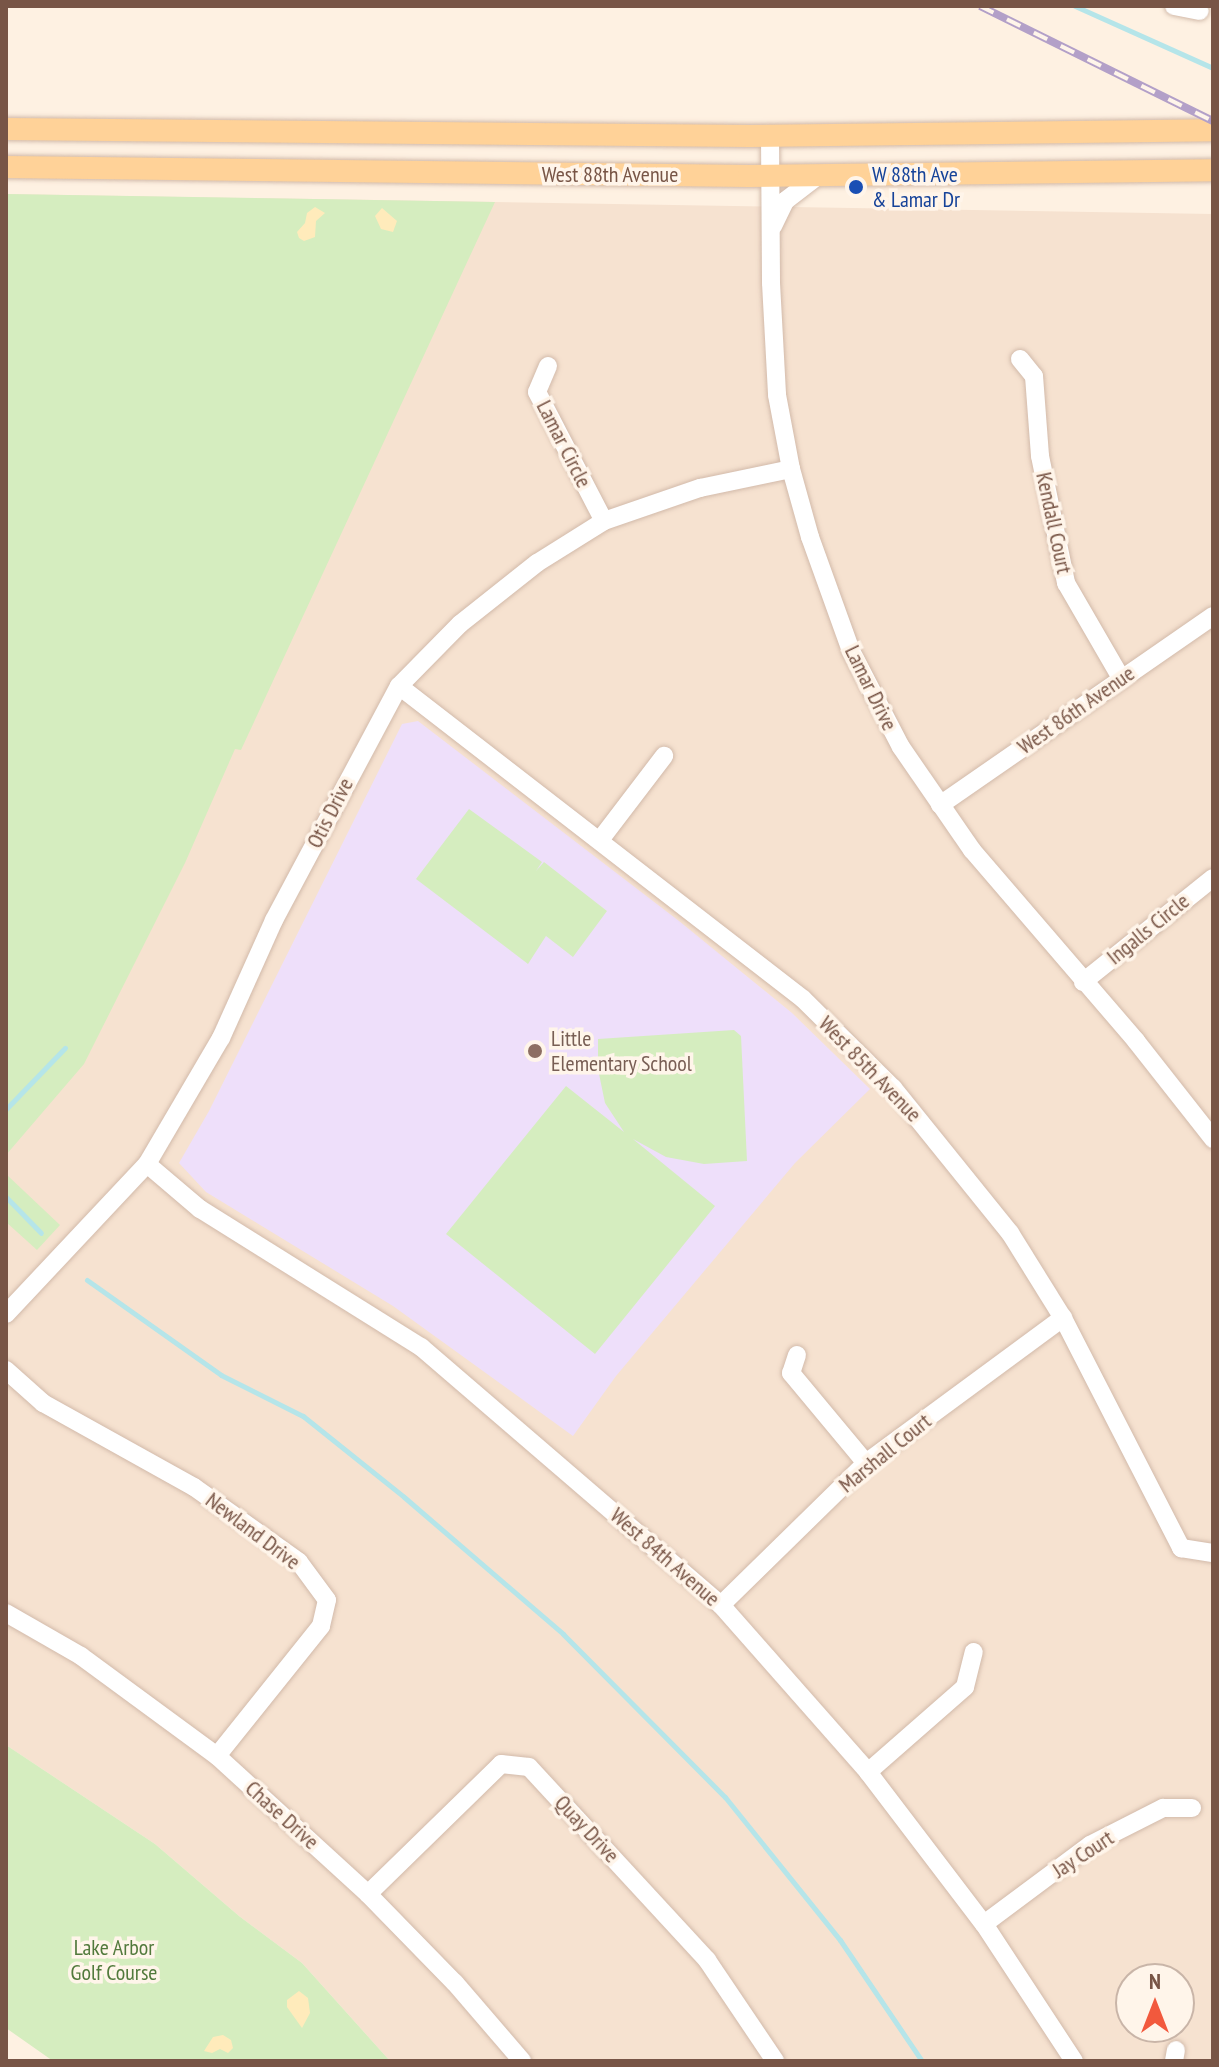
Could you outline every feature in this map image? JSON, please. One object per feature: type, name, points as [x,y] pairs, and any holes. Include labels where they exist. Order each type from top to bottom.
[{"type":"main road","name":"West 88th Avenue","points":[[6,129],[770,136],[1213,130]]},
{"type":"main road","name":"West 88th Avenue","points":[[6,167],[769,176],[1213,170]]},
{"type":"street","points":[[1174,6],[1200,11]]},
{"type":"street","name":"Lamar Drive","points":[[770,136],[777,395],[791,469],[810,537],[851,651],[901,747],[972,850],[1136,1041],[1213,1139]]},
{"type":"street","points":[[771,232],[785,201],[819,174]]},
{"type":"street","name":"Kendall Court","points":[[1020,359],[1034,376],[1040,456],[1066,583],[1121,678]]},
{"type":"street","name":"Lamar Circle","points":[[548,366],[537,392],[604,521]]},
{"type":"street","name":"Otis Drive","points":[[6,1314],[147,1164],[221,1038],[274,920],[399,686],[460,624],[515,580],[604,521],[700,488],[791,469]]},
{"type":"street","name":"West 86th Avenue","points":[[940,805],[1213,616]]},
{"type":"street","name":"West 85th Avenue","points":[[399,686],[803,999],[893,1088],[1010,1233],[1063,1318],[1181,1548],[1213,1553]]},
{"type":"street","points":[[600,840],[664,756]]},
{"type":"street","name":"Ingalls Circle","points":[[1083,982],[1213,878]]},
{"type":"street","name":"West 84th Avenue","points":[[147,1164],[200,1209],[421,1347],[721,1605],[868,1772],[984,1924],[1074,2061]]},
{"type":"street","name":"Marshall Court","points":[[721,1605],[866,1463],[1063,1318]]},
{"type":"street","points":[[797,1355],[791,1373],[866,1463]]},
{"type":"street","name":"Newland Drive","points":[[6,1370],[43,1403],[194,1487],[253,1529],[299,1562],[327,1600],[321,1626],[217,1756]]},
{"type":"street","name":"Chase Drive","points":[[6,1613],[81,1656],[217,1756],[368,1894],[455,1983],[522,2061]]},
{"type":"street","points":[[868,1772],[965,1687],[974,1652]]},
{"type":"street","name":"Quay Drive","points":[[368,1894],[501,1764],[529,1767],[707,1960],[775,2061]]},
{"type":"street","name":"Jay Court","points":[[984,1924],[1090,1845],[1163,1808],[1192,1808]]},
{"type":"shaded area","points":[[6,194],[1213,214],[1213,2061],[390,2061],[302,1963],[239,1916],[155,1844],[6,1745]]},
{"type":"shaded area","name":"Little Elementary School","points":[[418,721],[679,921],[792,1013],[870,1089],[795,1163],[616,1376],[573,1436],[393,1306],[206,1192],[179,1163],[209,1111],[402,724]]},
{"type":"green space","points":[[6,194],[495,202],[241,750],[235,749],[185,863],[84,1064],[6,1155]]},
{"type":"green space","points":[[469,809],[542,862],[536,871],[544,862],[607,911],[573,957],[546,936],[528,964],[416,879]]},
{"type":"green space","points":[[734,1030],[741,1036],[747,1161],[704,1164],[666,1157],[633,1139],[715,1206],[595,1354],[446,1234],[566,1086],[624,1132],[605,1103],[598,1069],[598,1039]]},
{"type":"green space","points":[[6,1174],[60,1225],[37,1250],[6,1222]]},
{"type":"green space","name":"Lake Arbor Golf Course","points":[[6,1745],[155,1844],[239,1916],[302,1963],[390,2061],[53,2061],[6,2028]]},
{"type":"sand","points":[[315,207],[325,213],[316,221],[315,237],[304,241],[297,232],[305,223],[307,213]]},
{"type":"sand","points":[[382,208],[397,221],[393,232],[381,229],[375,216]]},
{"type":"sand","points":[[299,1991],[308,1998],[310,2013],[302,2028],[287,2007],[287,2000]]},
{"type":"sand","points":[[223,2035],[231,2040],[233,2048],[228,2053],[220,2049],[212,2053],[204,2051],[213,2037]]},
{"type":"waterway","points":[[1075,6],[1213,68]]},
{"type":"waterway","points":[[6,1109],[65,1048]]},
{"type":"waterway","points":[[6,1197],[41,1233]]},
{"type":"waterway","points":[[87,1280],[221,1375],[303,1416],[404,1497],[563,1634],[725,1797],[840,1940],[922,2061]]},
{"type":"railway","points":[[980,6],[1213,121]]},
{"type":"place","name":"W 88th Ave & Lamar Dr","points":[[856,187]]},
{"type":"place","name":"Little Elementary School","points":[[535,1051]]}]
